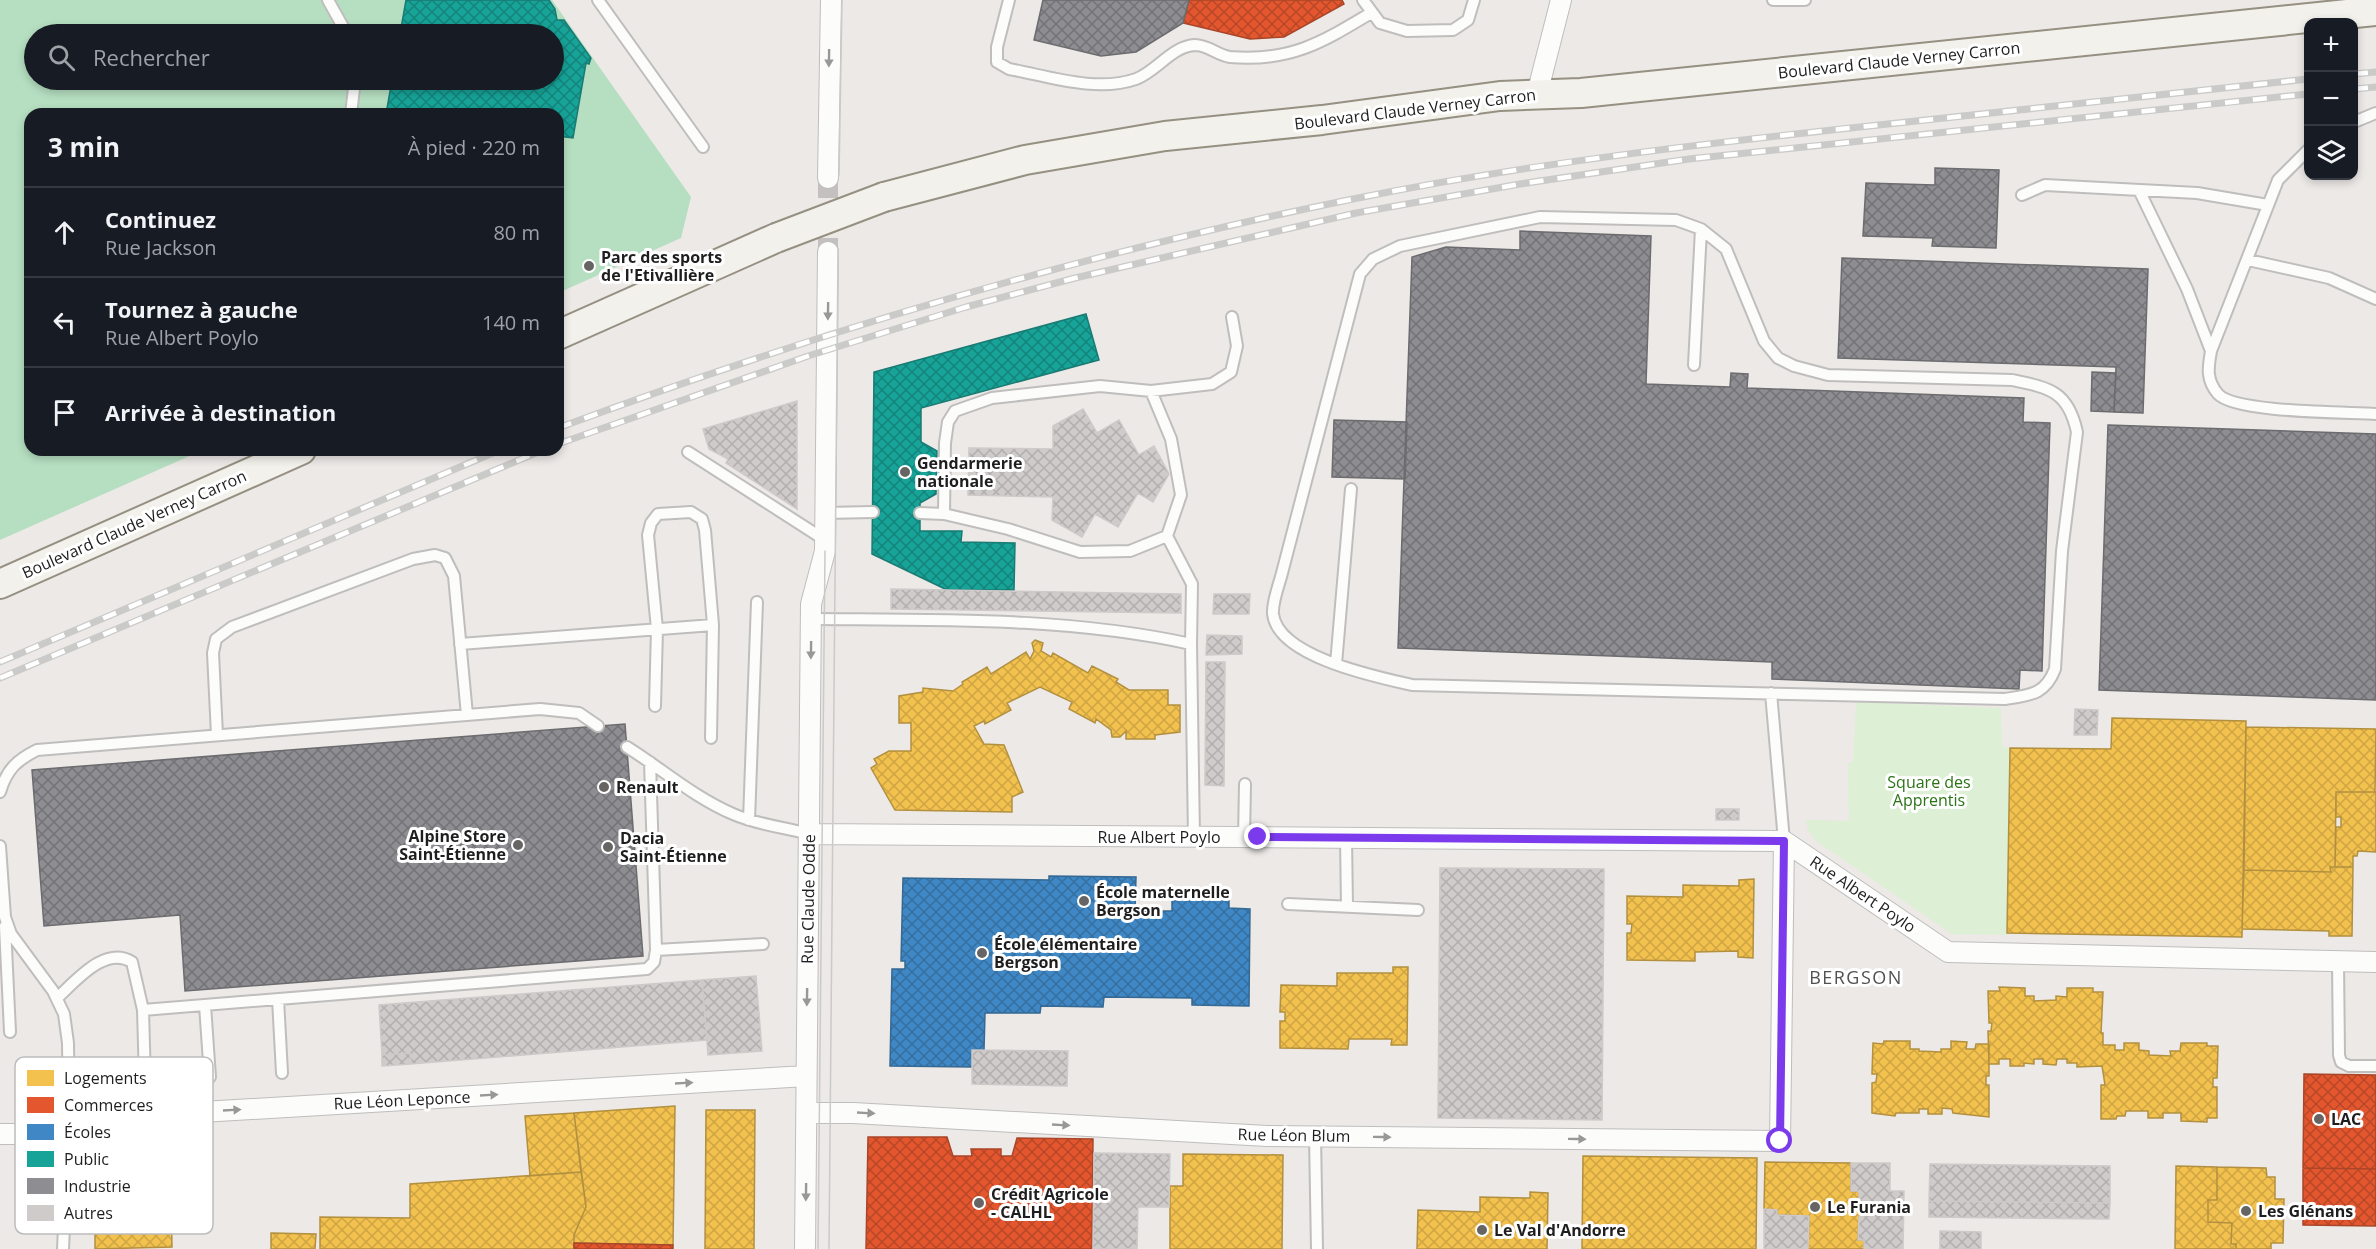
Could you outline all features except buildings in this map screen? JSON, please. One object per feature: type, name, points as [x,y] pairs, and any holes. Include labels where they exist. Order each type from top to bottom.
[{"type":"main road","name":"Boulevard Claude Verney Carron","points":[[564,332],[776,238],[884,196],[1025,160],[1165,136],[1537,94],[1581,93],[2376,11]]},
{"type":"main road","name":"Boulevard Claude Verney Carron","points":[[0,584],[288,456]]},
{"type":"street","points":[[828,178],[831,0]]},
{"type":"street","points":[[1537,94],[1561,0]]},
{"type":"street","name":"Rue Claude Odde","points":[[805,1249],[811,604],[825,546],[828,252]]},
{"type":"street","name":"Rue Albert Poylo","points":[[809,834],[1784,841],[1948,952],[2376,962]]},
{"type":"street","name":"Rue Léon Blum","points":[[808,1113],[853,1113],[1315,1137],[1780,1141],[1784,841]]},
{"type":"street","name":"Rue Léon Leponce","points":[[213,1111],[806,1076]]},
{"type":"lane","points":[[328,0],[341,24]]},
{"type":"lane","points":[[598,0],[703,147]]},
{"type":"lane","points":[[1009,0],[997,48],[997,62],[1008,69],[1090,84],[1136,79],[1159,65],[1177,50],[1194,45],[1205,46],[1227,57],[1278,57],[1319,44],[1371,13]]},
{"type":"lane","points":[[1363,0],[1380,23],[1407,31],[1453,30],[1468,20],[1474,0]]},
{"type":"lane","points":[[1773,0],[1805,0]]},
{"type":"lane","points":[[352,108],[354,90]]},
{"type":"lane","points":[[2358,121],[2376,114]]},
{"type":"lane","points":[[2304,154],[2278,180],[2211,351],[2207,375],[2219,395],[2235,403],[2255,407],[2376,414]]},
{"type":"lane","points":[[2022,195],[2045,185],[2197,192],[2268,205]]},
{"type":"lane","points":[[2139,190],[2187,289],[2211,351]]},
{"type":"lane","points":[[1540,217],[1676,220],[1701,228],[1726,249],[1764,341],[1778,358],[1794,366],[1828,375],[2012,380],[2037,385],[2058,394],[2073,416],[2077,432],[2062,551],[2055,669],[2049,684],[2031,695],[2005,699],[1412,685],[1336,664],[1296,646],[1278,631],[1273,613],[1360,274],[1373,259],[1400,246],[1540,217]]},
{"type":"lane","points":[[1694,365],[1701,228]]},
{"type":"lane","points":[[2248,260],[2329,278],[2376,299]]},
{"type":"lane","points":[[944,514],[945,443],[948,422],[956,411],[992,398],[1100,386],[1151,391],[1212,384],[1231,372],[1238,346],[1232,316]]},
{"type":"lane","points":[[1151,391],[1171,439],[1181,495],[1167,536],[1192,584],[1194,837]]},
{"type":"lane","points":[[688,452],[825,546]]},
{"type":"lane","points":[[1336,664],[1351,489]]},
{"type":"lane","points":[[655,706],[657,629],[648,535],[651,523],[658,514],[691,512],[702,519],[713,625],[711,738]]},
{"type":"lane","points":[[825,513],[873,512]]},
{"type":"lane","points":[[920,513],[944,514],[1008,528],[1080,552],[1130,551],[1167,536]]},
{"type":"lane","points":[[217,735],[213,653],[216,639],[232,627],[384,569],[413,559],[435,555],[445,558],[454,576],[467,715]]},
{"type":"lane","points":[[749,820],[758,602]]},
{"type":"lane","points":[[811,620],[1054,624],[1157,636],[1191,644]]},
{"type":"lane","points":[[460,644],[713,625]]},
{"type":"lane","points":[[1772,693],[1784,841]]},
{"type":"lane","points":[[0,792],[4,777],[17,760],[38,750],[540,709],[579,713],[598,726]]},
{"type":"lane","points":[[627,747],[701,797],[749,820],[769,827],[809,834]]},
{"type":"lane","points":[[143,1010],[647,969],[654,962],[656,950],[650,762]]},
{"type":"lane","points":[[1244,838],[1245,784]]},
{"type":"lane","points":[[1346,838],[1347,907]]},
{"type":"lane","points":[[0,846],[10,1032]]},
{"type":"lane","points":[[1288,904],[1418,910]]},
{"type":"lane","points":[[4,917],[10,934],[57,998],[64,1014],[68,1057]]},
{"type":"lane","points":[[656,950],[763,944]]},
{"type":"lane","points":[[57,998],[105,958],[123,956],[132,962],[143,1010],[144,1057]]},
{"type":"lane","points":[[2338,962],[2338,1055],[2341,1062],[2349,1066],[2376,1066]]},
{"type":"lane","points":[[278,999],[282,1073]]},
{"type":"lane","points":[[205,1005],[209,1057]]},
{"type":"lane","points":[[1315,1137],[1317,1249]]},
{"type":"lane","points":[[63,1249],[64,1234]]},
{"type":"green space","name":"Parc des sports de l'Etivallière","points":[[0,0],[552,0],[691,197],[681,238],[564,290],[564,108],[24,108],[24,456],[189,456],[0,540]]},
{"type":"green space","name":"Square des Apprentis","points":[[1856,702],[2001,708],[2002,747],[2010,748],[2007,935],[1952,934],[1816,841],[1808,830],[1806,820],[1849,821],[1848,763],[1853,762]]},
{"type":"tunnel","points":[[828,178],[828,252]]},
{"type":"tram line","points":[[839,175],[842,0]]},
{"type":"tram line","points":[[829,1249],[838,249]]},
{"type":"tram line","points":[[818,1249],[825,551]]},
{"type":"railway","points":[[2358,74],[2376,72]]},
{"type":"railway","points":[[564,426],[753,359],[951,298],[1151,244],[1353,199],[1553,164],[1687,147],[2304,79]]},
{"type":"railway","points":[[2358,89],[2376,87]]},
{"type":"railway","points":[[564,442],[808,356],[966,307],[1075,278],[1356,213],[1520,184],[1689,159],[2304,94]]},
{"type":"railway","points":[[0,662],[486,456]]},
{"type":"railway","points":[[0,678],[529,456]]},
{"type":"place","name":"Parc des sports de l'Etivallière","points":[[589,266]]},
{"type":"place","name":"Gendarmerie nationale","points":[[905,472]]},
{"type":"place","name":"Renault","points":[[604,787]]},
{"type":"place","name":"Alpine Store Saint-Étienne","points":[[518,845]]},
{"type":"place","name":"Dacia Saint-Étienne","points":[[608,847]]},
{"type":"place","name":"École maternelle Bergson","points":[[1084,901]]},
{"type":"place","name":"École élémentaire Bergson","points":[[982,953]]},
{"type":"place","name":"LAC","points":[[2319,1119]]},
{"type":"place","name":"Crédit Agricole - CALHL","points":[[979,1203]]},
{"type":"place","name":"Le Furania","points":[[1815,1207]]},
{"type":"place","name":"Les Glénans","points":[[2246,1211]]},
{"type":"place","name":"Le Val d'Andorre","points":[[1482,1230]]},
{"type":"district","name":"BERGSON","points":[[1856,978]]},
{"type":"route","points":[[1258,837],[1784,841],[1780,1141]]}]
